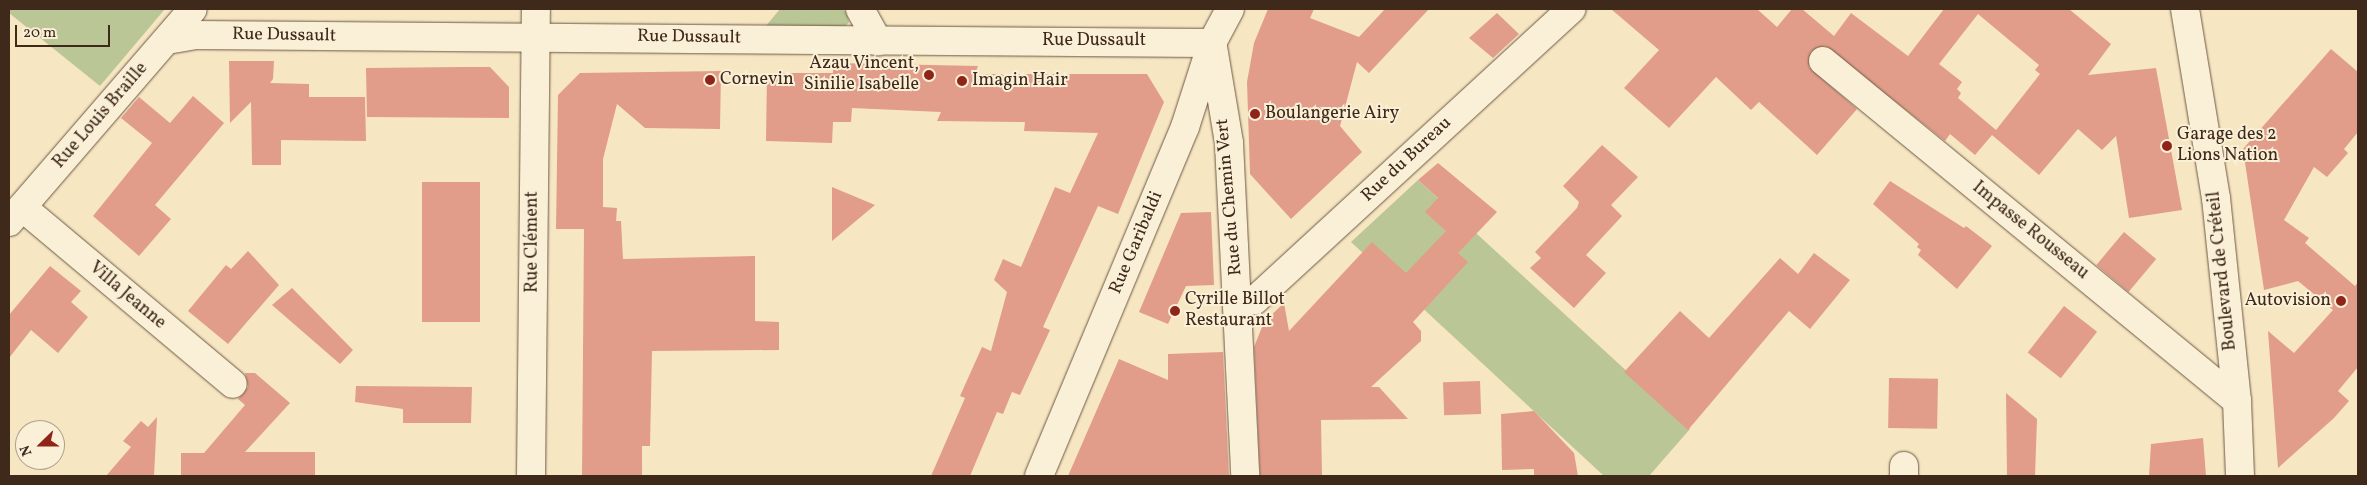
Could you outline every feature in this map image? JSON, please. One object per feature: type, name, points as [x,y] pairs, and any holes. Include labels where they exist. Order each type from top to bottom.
[{"type":"street","name":"Rue Louis Braille","points":[[15,215],[193,9]]},
{"type":"street","name":"Rue Clément","points":[[531,476],[536,9]]},
{"type":"street","points":[[860,9],[878,40]]},
{"type":"street","name":"Rue du Chemin Vert","points":[[1216,9],[1212,43],[1229,143],[1238,303],[1244,476]]},
{"type":"street","name":"Rue Garibaldi","points":[[1039,476],[1185,127],[1212,43],[1230,9]]},
{"type":"street","name":"Rue du Bureau","points":[[1238,303],[1255,300],[1571,9]]},
{"type":"street","name":"Boulevard de Créteil","points":[[2185,9],[2216,198],[2237,401],[2240,476]]},
{"type":"street","name":"Rue Dussault","points":[[167,40],[195,35],[1212,43]]},
{"type":"street","name":"Impasse Rousseau","points":[[1823,61],[2237,401]]},
{"type":"street","name":"Villa Jeanne","points":[[15,215],[233,384]]},
{"type":"green space","points":[[9,9],[165,9],[100,86],[9,13]]},
{"type":"green space","points":[[780,9],[842,9],[847,13],[849,22],[845,27],[765,27]]},
{"type":"green space","points":[[1418,180],[1690,429],[1649,476],[1604,476],[1351,242]]},
{"type":"building","points":[[1268,9],[1314,9],[1310,18],[1359,37],[1385,9],[1429,9],[1369,73],[1357,62],[1340,126],[1362,152],[1291,219],[1250,174],[1247,82],[1254,43]]},
{"type":"building","points":[[1611,9],[1757,9],[1777,27],[1792,9],[1802,9],[1834,36],[1851,13],[1908,56],[1944,9],[2069,9],[2111,44],[2088,75],[2156,68],[2182,210],[2129,218],[2116,136],[2102,150],[2078,129],[2039,175],[1992,135],[1975,155],[1950,134],[1945,141],[1825,46],[1811,52],[1809,67],[1857,109],[1817,155],[1759,102],[1751,110],[1716,77],[1669,128],[1624,88],[1659,50]],"holes":[[[1978,14],[2039,65],[2035,70],[2040,74],[1996,130],[1958,98],[1961,93],[1957,89],[1962,82],[1939,64]]]},
{"type":"building","points":[[1497,13],[1519,34],[1493,58],[1469,38]]},
{"type":"building","points":[[2331,49],[2358,72],[2358,132],[2344,149],[2348,153],[2327,177],[2314,167],[2284,220],[2309,238],[2305,243],[2355,286],[2358,282],[2358,367],[2338,391],[2349,401],[2334,418],[2278,468],[2268,331],[2294,353],[2333,310],[2298,281],[2264,290],[2243,149]]},
{"type":"building","points":[[229,61],[274,61],[273,79],[270,83],[309,84],[309,97],[365,97],[366,141],[281,140],[281,165],[252,165],[251,102],[230,123]]},
{"type":"building","points":[[833,63],[978,66],[975,74],[1147,74],[1164,102],[1118,214],[1098,206],[1043,327],[1050,330],[1020,395],[1012,392],[1003,414],[997,412],[970,476],[931,476],[965,398],[960,396],[982,347],[991,351],[1007,292],[994,280],[1003,259],[1021,267],[1055,187],[1070,193],[1098,133],[1024,131],[1025,122],[937,121],[941,112],[852,108],[851,122],[833,122],[832,143],[766,141],[767,73],[833,73]]},
{"type":"building","points":[[490,67],[509,87],[509,118],[367,117],[366,68]]},
{"type":"building","points":[[721,71],[720,129],[645,128],[617,104],[603,159],[603,207],[617,208],[616,221],[621,221],[623,259],[755,256],[755,321],[779,322],[779,350],[652,351],[650,446],[642,446],[642,476],[582,476],[584,229],[556,229],[558,95],[580,73]]},
{"type":"building","points":[[193,96],[224,123],[155,205],[171,219],[139,256],[93,216],[152,143],[121,118],[139,97],[170,123]]},
{"type":"building","points":[[1602,145],[1638,177],[1611,205],[1622,216],[1586,255],[1606,273],[1574,308],[1530,268],[1541,258],[1535,252],[1577,208],[1579,202],[1563,186]]},
{"type":"building","points":[[1438,163],[1497,212],[1458,253],[1468,262],[1413,322],[1421,331],[1421,341],[1371,387],[1379,387],[1408,419],[1321,420],[1322,476],[1260,476],[1254,347],[1264,322],[1284,303],[1289,331],[1372,242],[1406,273],[1446,231],[1425,212],[1438,198],[1418,180]]},
{"type":"building","points":[[1890,181],[1964,228],[1966,226],[1992,246],[1957,289],[1918,255],[1921,250],[1917,247],[1919,244],[1873,204]]},
{"type":"building","points":[[422,182],[480,182],[480,322],[422,322]]},
{"type":"building","points":[[832,187],[875,205],[832,241]]},
{"type":"building","points":[[1211,212],[1214,285],[1186,286],[1168,324],[1139,312],[1181,213]]},
{"type":"building","points":[[2124,232],[2156,259],[2129,292],[2096,265]]},
{"type":"building","points":[[248,251],[279,285],[228,344],[188,311],[226,265],[231,269]]},
{"type":"building","points":[[1814,253],[1850,280],[1810,329],[1789,311],[1688,430],[1624,372],[1680,311],[1709,338],[1780,258],[1798,274]]},
{"type":"building","points":[[50,266],[81,291],[71,302],[88,317],[58,353],[31,330],[9,358],[9,315]]},
{"type":"building","points":[[292,288],[353,350],[340,364],[272,305]]},
{"type":"building","points":[[2064,306],[2097,332],[2061,378],[2028,352]]},
{"type":"building","points":[[1223,352],[1229,476],[1068,476],[1119,359],[1168,380],[1168,354]]},
{"type":"building","points":[[245,373],[255,373],[290,403],[245,452],[315,452],[315,476],[181,476],[181,453],[204,453],[245,405],[238,399],[248,387]]},
{"type":"building","points":[[1889,378],[1938,379],[1937,429],[1888,428]]},
{"type":"building","points":[[1480,381],[1481,414],[1444,415],[1443,382]]},
{"type":"building","points":[[356,386],[472,387],[471,423],[403,423],[403,409],[355,402]]},
{"type":"building","points":[[2006,393],[2037,419],[2035,476],[2007,476]]},
{"type":"building","points":[[1534,411],[1574,453],[1578,476],[1534,476],[1534,469],[1502,470],[1501,414]]},
{"type":"building","points":[[157,417],[154,476],[106,476],[131,447],[123,441],[141,421],[148,427]]},
{"type":"building","points":[[2203,438],[2206,476],[2149,476],[2151,444]]},
{"type":"place","name":"Azau Vincent, Sinilie Isabelle","points":[[929,75]]},
{"type":"place","name":"Cornevin","points":[[710,80]]},
{"type":"place","name":"Imagin Hair","points":[[962,81]]},
{"type":"place","name":"Boulangerie Airy","points":[[1255,114]]},
{"type":"place","name":"Garage des 2 Lions Nation","points":[[2167,146]]},
{"type":"place","name":"Autovision","points":[[2341,301]]},
{"type":"place","name":"Cyrille Billot Restaurant","points":[[1175,311]]}]
